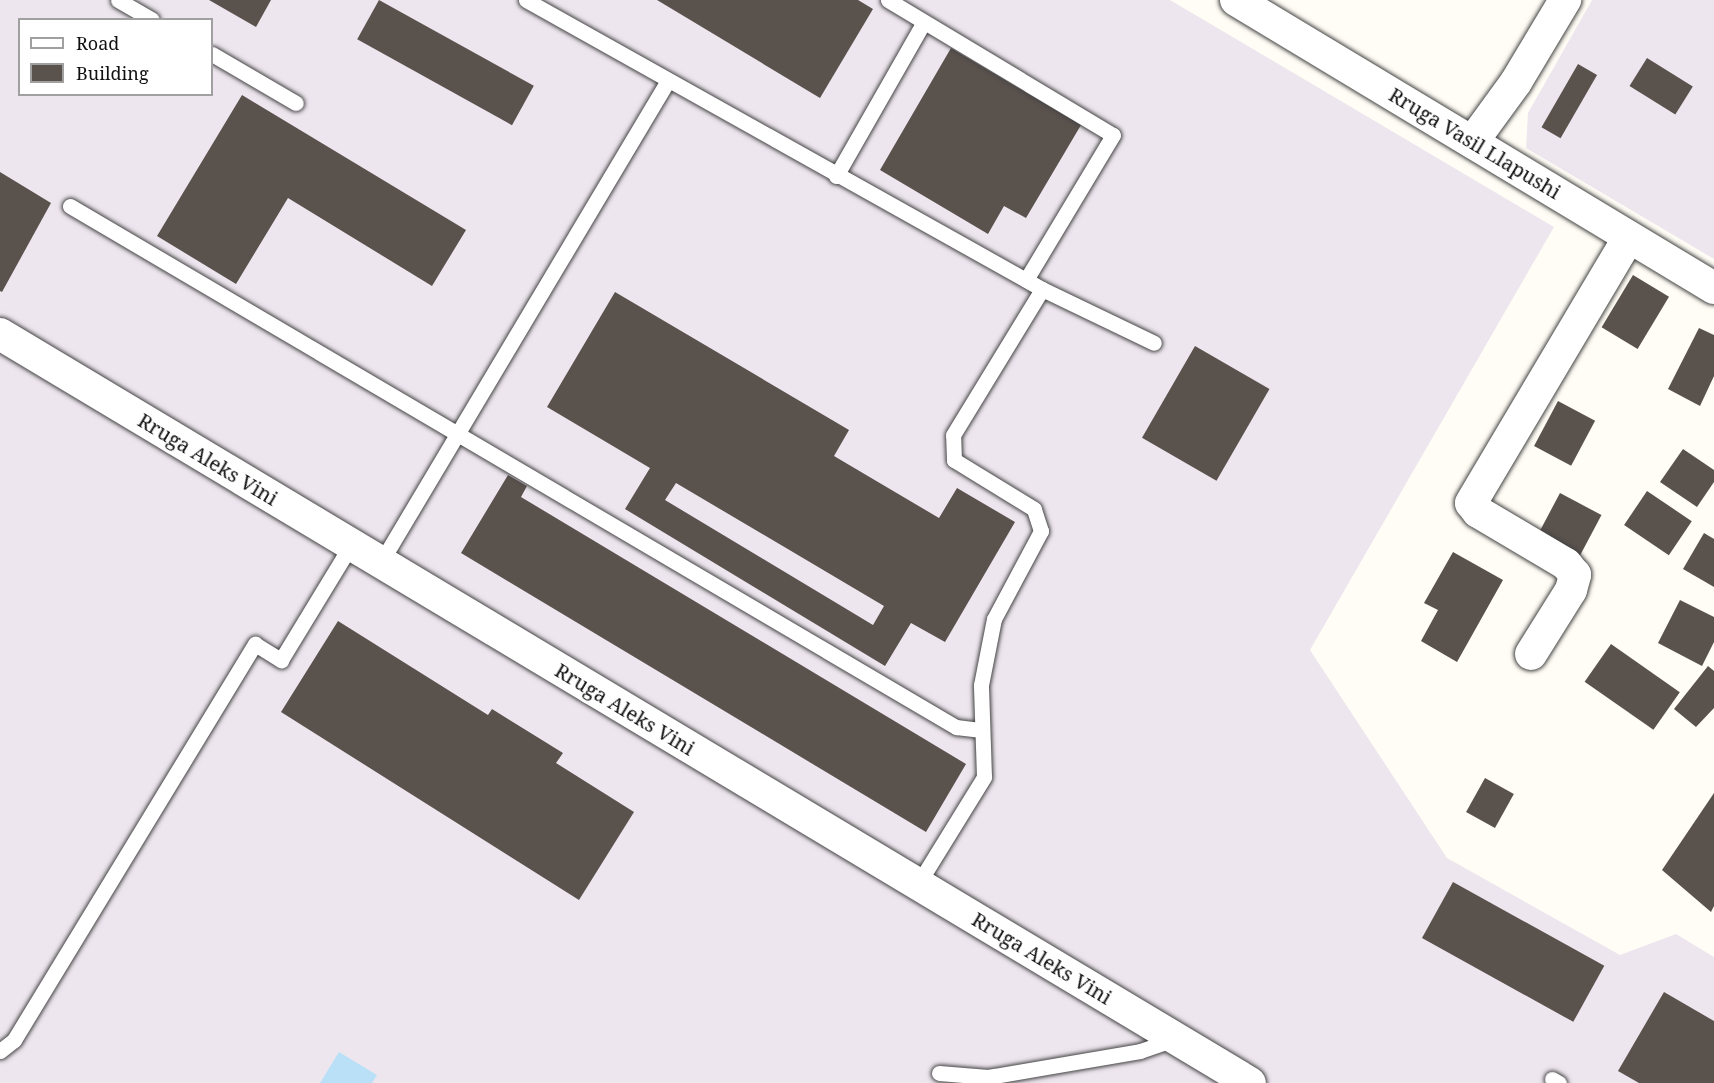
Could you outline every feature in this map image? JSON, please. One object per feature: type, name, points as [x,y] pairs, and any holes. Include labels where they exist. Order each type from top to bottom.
[{"type":"street","name":"Rruga Vasil Llapushi","points":[[1236,0],[1714,288]]},
{"type":"street","points":[[1473,141],[1565,0]]},
{"type":"street","points":[[1530,654],[1571,590],[1575,575],[1566,564],[1478,512],[1471,503],[1629,237]]},
{"type":"street","name":"Rruga Aleks Vini","points":[[0,334],[1250,1083]]},
{"type":"lane","points":[[118,0],[149,18]]},
{"type":"lane","points":[[526,0],[667,82],[1042,289],[1154,344]]},
{"type":"lane","points":[[888,0],[1113,135],[1026,280]]},
{"type":"lane","points":[[836,176],[924,22]]},
{"type":"lane","points":[[213,55],[296,103]]},
{"type":"lane","points":[[381,562],[667,82]]},
{"type":"lane","points":[[70,206],[956,727],[982,730]]},
{"type":"lane","points":[[918,884],[984,777],[981,685],[994,619],[1041,531],[1034,508],[954,460],[953,435],[1042,289]]},
{"type":"lane","points":[[0,1051],[14,1040],[255,644],[281,660],[351,545]]},
{"type":"lane","points":[[939,1073],[988,1077],[1140,1051],[1177,1039]]},
{"type":"shaded area","points":[[0,0],[1170,0],[1554,227],[1310,650],[1447,858],[1620,955],[1676,934],[1714,957],[1714,1083],[0,1083]]},
{"type":"shaded area","points":[[1592,0],[1714,0],[1714,259],[1526,148],[1528,113]]},
{"type":"water","points":[[339,1052],[377,1075],[372,1083],[320,1083]]},
{"type":"building","points":[[209,0],[271,0],[256,27]]},
{"type":"building","points":[[379,0],[534,86],[512,125],[357,39]]},
{"type":"building","points":[[657,0],[858,0],[873,9],[820,98]]},
{"type":"building","points":[[951,48],[1081,125],[1026,218],[1004,206],[988,234],[880,170]]},
{"type":"building","points":[[1647,58],[1693,87],[1675,115],[1630,86]]},
{"type":"building","points":[[1578,64],[1597,75],[1561,138],[1542,127]]},
{"type":"building","points":[[242,95],[466,230],[432,286],[288,198],[236,284],[157,236]]},
{"type":"building","points":[[0,172],[51,203],[2,292],[0,291]]},
{"type":"building","points":[[1633,275],[1669,297],[1638,349],[1602,327]]},
{"type":"building","points":[[615,292],[849,430],[834,456],[939,518],[957,488],[1015,522],[945,642],[911,623],[885,666],[625,509],[650,468],[547,407]],"holes":[[[676,483],[884,606],[873,625],[665,500]]]},
{"type":"building","points":[[1699,328],[1714,335],[1714,376],[1700,406],[1668,389]]},
{"type":"building","points":[[1195,346],[1269,389],[1216,481],[1142,438]]},
{"type":"building","points":[[1558,401],[1595,421],[1571,466],[1534,446]]},
{"type":"building","points":[[1683,449],[1714,470],[1714,482],[1697,507],[1660,482]]},
{"type":"building","points":[[508,475],[527,486],[521,497],[966,764],[926,832],[461,553]]},
{"type":"building","points":[[1647,491],[1692,521],[1669,555],[1624,525]]},
{"type":"building","points":[[1560,493],[1601,515],[1579,557],[1537,535]]},
{"type":"building","points":[[1704,533],[1714,539],[1714,587],[1683,569]]},
{"type":"building","points":[[1453,552],[1503,580],[1457,662],[1421,641],[1438,610],[1424,603]]},
{"type":"building","points":[[1680,600],[1714,617],[1714,642],[1702,666],[1658,643]]},
{"type":"building","points":[[338,621],[488,715],[492,709],[563,753],[556,763],[634,812],[579,900],[281,712]]},
{"type":"building","points":[[1611,644],[1680,692],[1653,730],[1585,682]]},
{"type":"building","points":[[1708,666],[1714,671],[1714,708],[1696,727],[1674,709]]},
{"type":"building","points":[[1485,778],[1514,794],[1495,828],[1466,812]]},
{"type":"building","points":[[1714,793],[1714,906],[1711,912],[1662,870]]},
{"type":"building","points":[[1453,882],[1604,966],[1573,1022],[1422,938]]},
{"type":"building","points":[[1664,992],[1714,1021],[1714,1083],[1639,1083],[1618,1071]]}]
